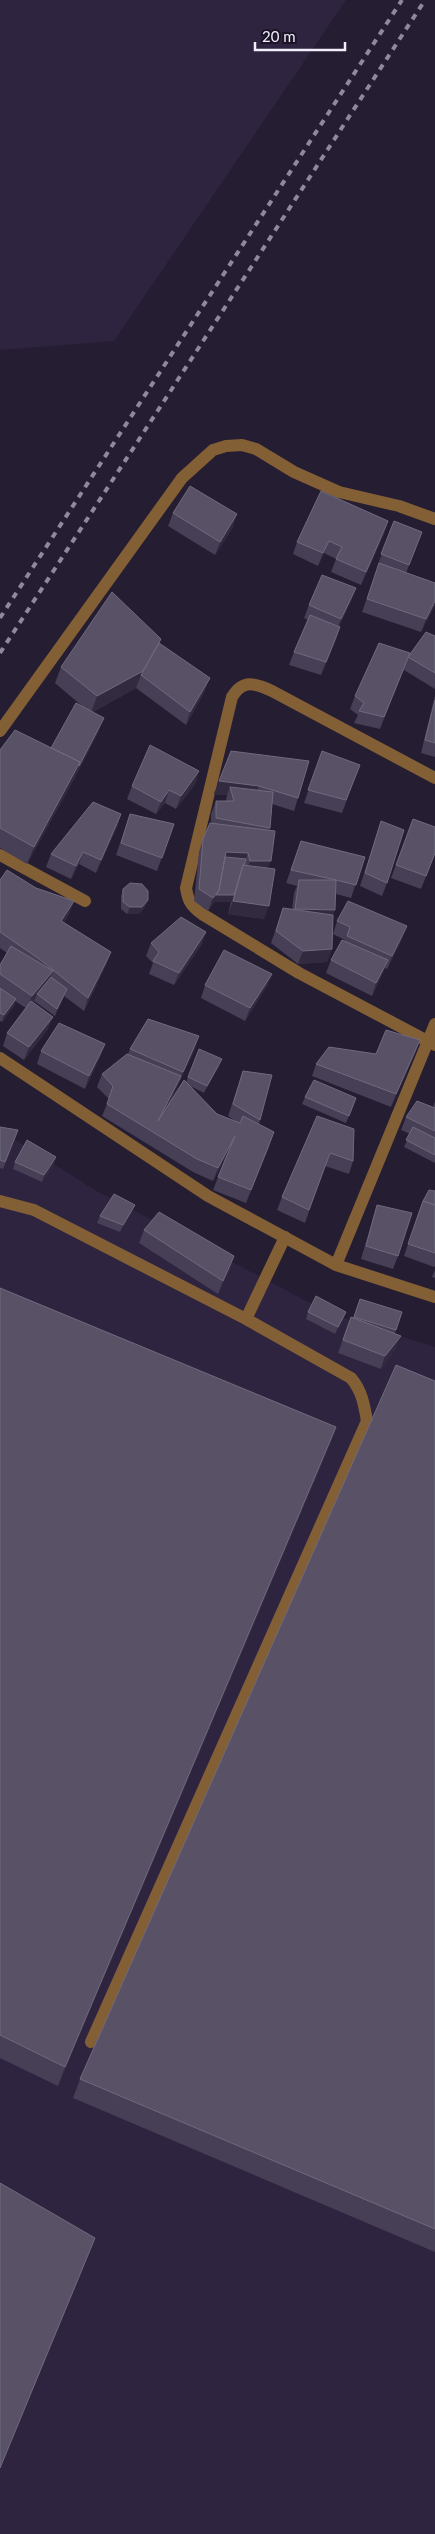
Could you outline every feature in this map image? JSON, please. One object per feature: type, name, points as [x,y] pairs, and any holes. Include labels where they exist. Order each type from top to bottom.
[{"type":"street","points":[[0,731],[182,478],[213,450],[226,446],[242,445],[256,449],[294,472],[339,492],[399,506],[435,519]]},
{"type":"street","points":[[431,1043],[299,973],[202,914],[192,907],[187,898],[186,888],[232,697],[236,689],[246,683],[257,684],[272,691],[435,778]]},
{"type":"street","points":[[0,855],[85,902]]},
{"type":"street","points":[[336,1265],[431,1043],[435,1024]]},
{"type":"street","points":[[0,1058],[177,1177],[285,1237],[336,1265],[435,1297]]},
{"type":"street","points":[[0,1201],[34,1210],[246,1319],[351,1378],[359,1388],[364,1400],[367,1420],[90,2042]]},
{"type":"street","points":[[246,1319],[285,1237]]},
{"type":"shaded area","points":[[0,0],[346,0],[114,341],[0,350]]},
{"type":"shaded area","points":[[0,1130],[93,1189],[331,1314],[435,1347],[435,2534],[0,2534]]},
{"type":"building","points":[[190,486],[237,514],[220,542],[173,513]]},
{"type":"building","points":[[321,491],[388,521],[366,572],[336,559],[342,547],[329,541],[323,553],[297,542]]},
{"type":"building","points":[[394,521],[422,532],[409,565],[381,554]]},
{"type":"building","points":[[379,563],[435,583],[435,601],[426,619],[367,599]]},
{"type":"building","points":[[322,575],[356,588],[341,619],[309,605]]},
{"type":"building","points":[[112,592],[161,639],[143,671],[97,696],[61,667]]},
{"type":"building","points":[[310,615],[340,627],[326,662],[294,652]]},
{"type":"building","points":[[426,632],[435,636],[435,673],[408,657]]},
{"type":"building","points":[[159,643],[210,678],[190,712],[141,675]]},
{"type":"building","points":[[379,643],[410,653],[384,717],[359,711],[364,703],[355,696]]},
{"type":"building","points":[[435,700],[435,743],[425,740]]},
{"type":"building","points":[[76,703],[104,718],[79,766],[80,762],[51,748]]},
{"type":"building","points":[[15,730],[80,762],[34,847],[0,828],[0,750]]},
{"type":"building","points":[[150,745],[199,771],[181,796],[169,790],[161,802],[132,786]]},
{"type":"building","points":[[231,751],[309,761],[298,798],[259,786],[219,781]]},
{"type":"building","points":[[322,751],[360,765],[346,800],[308,790]]},
{"type":"building","points":[[230,787],[273,792],[270,828],[216,818],[216,801],[234,801]]},
{"type":"building","points":[[93,802],[121,814],[101,860],[83,852],[76,866],[51,854]]},
{"type":"building","points":[[130,814],[174,824],[162,858],[121,843]]},
{"type":"building","points":[[413,819],[435,827],[435,853],[426,876],[396,865]]},
{"type":"building","points":[[381,821],[404,830],[387,883],[365,873]]},
{"type":"building","points":[[210,823],[275,831],[271,861],[250,861],[248,853],[226,852],[219,890],[213,898],[199,889],[203,839]]},
{"type":"building","points":[[301,841],[365,857],[356,885],[291,870]]},
{"type":"building","points":[[225,857],[246,859],[234,895],[216,895],[219,890]]},
{"type":"building","points":[[243,865],[275,869],[269,906],[233,901]]},
{"type":"building","points":[[7,870],[36,888],[74,901],[61,921],[111,952],[88,998],[38,958],[0,932],[0,880]]},
{"type":"building","points":[[299,880],[336,880],[335,910],[295,909]]},
{"type":"building","points":[[130,883],[142,884],[148,891],[148,900],[142,907],[130,907],[123,902],[123,889]]},
{"type":"building","points":[[348,901],[407,926],[392,956],[347,936],[350,927],[337,921]]},
{"type":"building","points":[[283,908],[333,915],[332,949],[303,951],[276,931]]},
{"type":"building","points":[[181,917],[206,932],[179,973],[153,961],[159,952],[151,943]]},
{"type":"building","points":[[342,940],[388,960],[376,983],[331,960]]},
{"type":"building","points":[[11,946],[53,971],[32,996],[0,974],[0,965]]},
{"type":"building","points":[[224,950],[272,974],[250,1008],[205,985]]},
{"type":"building","points":[[51,977],[67,989],[57,1009],[37,994]]},
{"type":"building","points":[[0,988],[16,999],[4,1015],[0,1013]]},
{"type":"building","points":[[31,1001],[53,1017],[29,1047],[7,1033]]},
{"type":"building","points":[[148,1019],[199,1036],[183,1072],[130,1049]]},
{"type":"building","points":[[59,1023],[105,1044],[89,1076],[41,1051]]},
{"type":"building","points":[[386,1030],[420,1040],[396,1094],[316,1064],[329,1047],[376,1054]]},
{"type":"building","points":[[199,1049],[222,1059],[207,1086],[188,1077]]},
{"type":"building","points":[[127,1054],[181,1076],[158,1121],[184,1080],[217,1114],[240,1123],[243,1116],[274,1132],[251,1190],[218,1177],[235,1136],[218,1168],[197,1159],[107,1104],[113,1086],[102,1074]]},
{"type":"building","points":[[243,1071],[272,1075],[260,1120],[233,1104]]},
{"type":"building","points":[[314,1080],[356,1098],[349,1116],[305,1097]]},
{"type":"building","points":[[417,1101],[435,1108],[435,1131],[406,1117]]},
{"type":"building","points":[[317,1116],[354,1129],[353,1161],[330,1153],[309,1210],[282,1197]]},
{"type":"building","points":[[0,1127],[18,1130],[5,1162],[0,1160]]},
{"type":"building","points":[[413,1127],[435,1138],[435,1155],[406,1140]]},
{"type":"building","points":[[27,1140],[56,1157],[44,1175],[15,1162]]},
{"type":"building","points":[[429,1190],[435,1191],[435,1205],[423,1201]]},
{"type":"building","points":[[114,1194],[135,1205],[123,1225],[100,1216]]},
{"type":"building","points":[[423,1201],[435,1205],[435,1253],[408,1244]]},
{"type":"building","points":[[377,1205],[412,1213],[398,1256],[366,1246]]},
{"type":"building","points":[[159,1212],[234,1256],[223,1281],[144,1230]]},
{"type":"building","points":[[0,1288],[336,1427],[65,2067],[0,2035]]},
{"type":"building","points":[[316,1296],[346,1312],[338,1327],[308,1312]]},
{"type":"building","points":[[360,1299],[402,1312],[396,1330],[354,1317]]},
{"type":"building","points":[[351,1317],[401,1336],[385,1356],[343,1340]]},
{"type":"building","points":[[396,1365],[435,1381],[435,2229],[80,2079]]},
{"type":"building","points":[[0,2183],[95,2238],[0,2468]]},
{"type":"railway","points":[[0,618],[402,0]]},
{"type":"railway","points":[[0,653],[425,0]]}]
